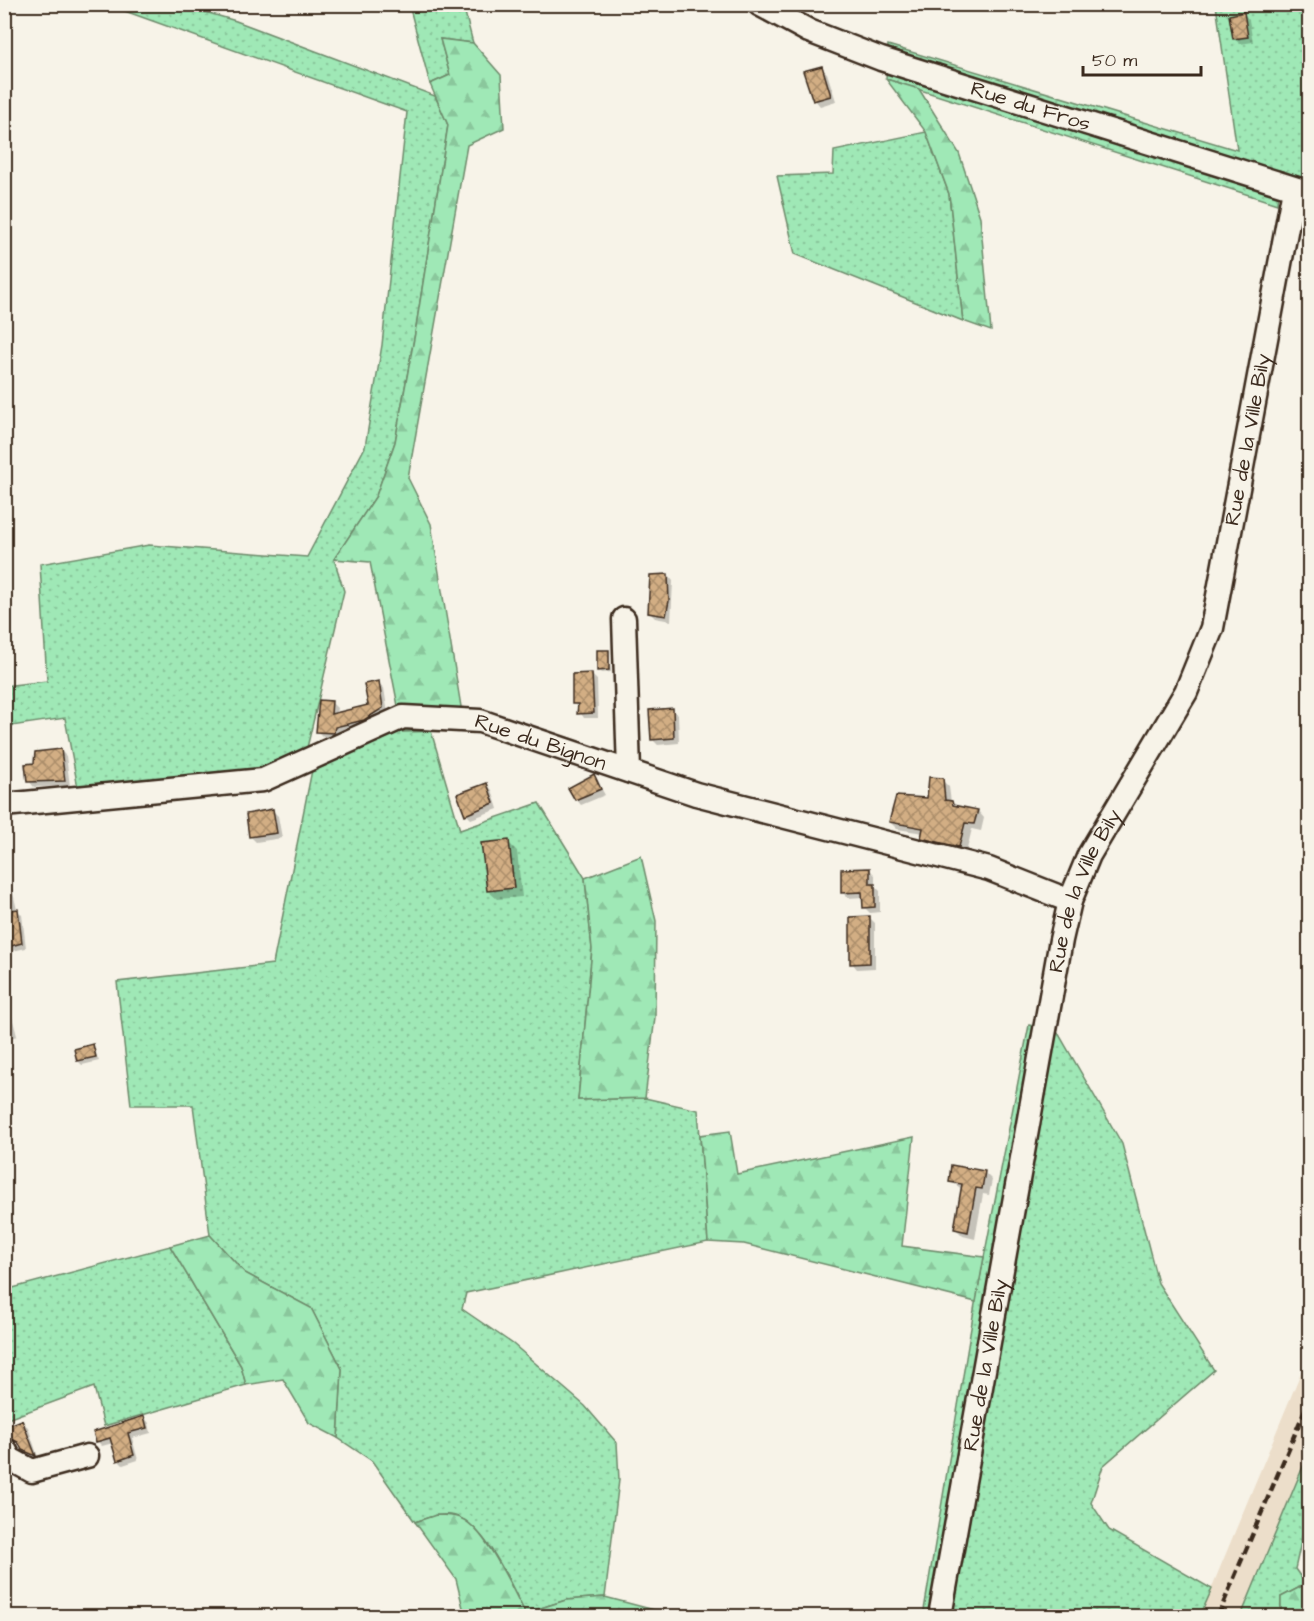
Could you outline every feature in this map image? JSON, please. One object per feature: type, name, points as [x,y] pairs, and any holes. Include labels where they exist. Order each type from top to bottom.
[{"type":"street","name":"Rue du Fros","points":[[759,4],[809,31],[881,59],[1302,191]]},
{"type":"street","name":"Rue de la Ville Bily","points":[[940,1617],[1060,940],[1070,902],[1089,855],[1186,692],[1212,628],[1302,191]]},
{"type":"street","points":[[624,619],[629,771]]},
{"type":"street","name":"Rue du Bignon","points":[[4,805],[263,780],[403,717],[480,721],[696,794],[989,868],[1070,902]]},
{"type":"street","points":[[4,1448],[10,1459],[32,1471],[87,1456]]},
{"type":"shaded area","points":[[1309,1353],[1309,1452],[1241,1616],[1200,1616]]},
{"type":"green space","points":[[108,5],[181,5],[236,21],[435,96],[448,125],[395,442],[376,496],[334,559],[344,591],[307,748],[252,772],[78,788],[65,718],[5,727],[4,686],[47,681],[40,564],[149,545],[307,557],[365,447],[382,345],[407,112]]},
{"type":"green space","points":[[409,5],[463,5],[473,43],[440,39],[450,75],[430,84]]},
{"type":"green space","points":[[1216,5],[1309,5],[1309,180],[1279,170],[1277,204],[886,79],[888,45],[1237,150]]},
{"type":"green space","points":[[440,39],[473,43],[501,75],[504,128],[467,145],[408,478],[431,524],[465,731],[389,732],[398,706],[370,562],[334,559],[376,496],[395,442],[448,125],[430,84],[450,75]]},
{"type":"green space","points":[[886,79],[919,89],[959,153],[980,217],[991,331],[963,321],[949,194],[926,132]]},
{"type":"green space","points":[[926,132],[949,194],[963,321],[795,254],[777,176],[833,174],[834,151]]},
{"type":"green space","points":[[431,731],[460,830],[539,803],[585,878],[592,949],[578,1100],[645,1098],[698,1110],[708,1242],[466,1293],[462,1309],[513,1344],[585,1406],[617,1443],[619,1480],[605,1597],[566,1600],[525,1613],[498,1560],[470,1525],[460,1518],[449,1515],[415,1522],[372,1461],[338,1438],[342,1369],[311,1308],[245,1273],[210,1235],[193,1105],[131,1105],[117,982],[273,964],[313,765],[388,732]]},
{"type":"green space","points":[[641,856],[656,921],[655,1017],[645,1098],[578,1100],[592,949],[585,878]]},
{"type":"green space","points":[[1029,1025],[1057,1031],[1122,1144],[1158,1283],[1214,1370],[1103,1466],[1091,1503],[1109,1530],[1212,1589],[1200,1616],[923,1616],[975,1304]]},
{"type":"green space","points":[[730,1131],[737,1174],[914,1137],[902,1246],[984,1257],[976,1302],[744,1244],[708,1242],[700,1135]]},
{"type":"green space","points":[[210,1235],[245,1273],[311,1308],[342,1369],[338,1438],[309,1423],[283,1379],[246,1385],[241,1366],[170,1246]]},
{"type":"green space","points":[[170,1246],[241,1366],[246,1385],[104,1426],[94,1387],[5,1420],[5,1290]]},
{"type":"green space","points":[[1309,1452],[1309,1506],[1295,1569],[1306,1584],[1281,1597],[1281,1616],[1241,1616]]},
{"type":"green space","points":[[436,1515],[460,1518],[470,1524],[489,1546],[525,1613],[566,1600],[605,1597],[658,1611],[709,1616],[465,1616],[456,1579],[415,1522]]},
{"type":"green space","points":[[1306,1584],[1309,1587],[1309,1616],[1281,1616],[1281,1597]]},
{"type":"building","points":[[1244,12],[1248,37],[1233,39],[1229,15]]},
{"type":"building","points":[[822,66],[831,96],[813,101],[803,71]]},
{"type":"building","points":[[668,574],[669,601],[666,616],[648,613],[650,575]]},
{"type":"building","points":[[597,650],[609,650],[609,670],[597,671]]},
{"type":"building","points":[[592,673],[594,713],[577,714],[578,704],[572,704],[572,674]]},
{"type":"building","points":[[379,681],[383,708],[364,720],[335,727],[334,733],[316,732],[319,700],[332,701],[331,714],[368,705],[364,684]]},
{"type":"building","points":[[673,708],[674,738],[651,740],[649,710]]},
{"type":"building","points":[[61,749],[65,781],[27,782],[25,764],[34,763],[35,752]]},
{"type":"building","points":[[594,774],[601,789],[575,800],[568,788]]},
{"type":"building","points":[[929,777],[943,778],[945,800],[952,801],[953,805],[978,810],[974,824],[965,823],[959,847],[921,838],[923,828],[889,822],[896,796],[927,798]]},
{"type":"building","points":[[487,783],[494,803],[465,815],[457,794]]},
{"type":"building","points":[[273,809],[277,833],[249,837],[246,814]]},
{"type":"building","points":[[509,840],[514,888],[487,891],[481,843]]},
{"type":"building","points":[[870,868],[870,884],[875,884],[875,907],[863,908],[862,892],[841,893],[841,869]]},
{"type":"building","points":[[18,909],[22,943],[4,948],[4,911]]},
{"type":"building","points":[[870,916],[870,963],[850,964],[850,917]]},
{"type":"building","points":[[93,1044],[96,1057],[77,1061],[74,1049]]},
{"type":"building","points":[[951,1165],[985,1171],[982,1189],[976,1188],[968,1232],[954,1229],[962,1184],[949,1182]]},
{"type":"building","points":[[144,1416],[147,1428],[128,1433],[134,1455],[117,1461],[110,1438],[96,1442],[93,1432]]},
{"type":"building","points":[[22,1420],[36,1456],[22,1450],[18,1442],[4,1435],[4,1427]]},
{"type":"railway","points":[[1218,1616],[1310,1398]]}]
